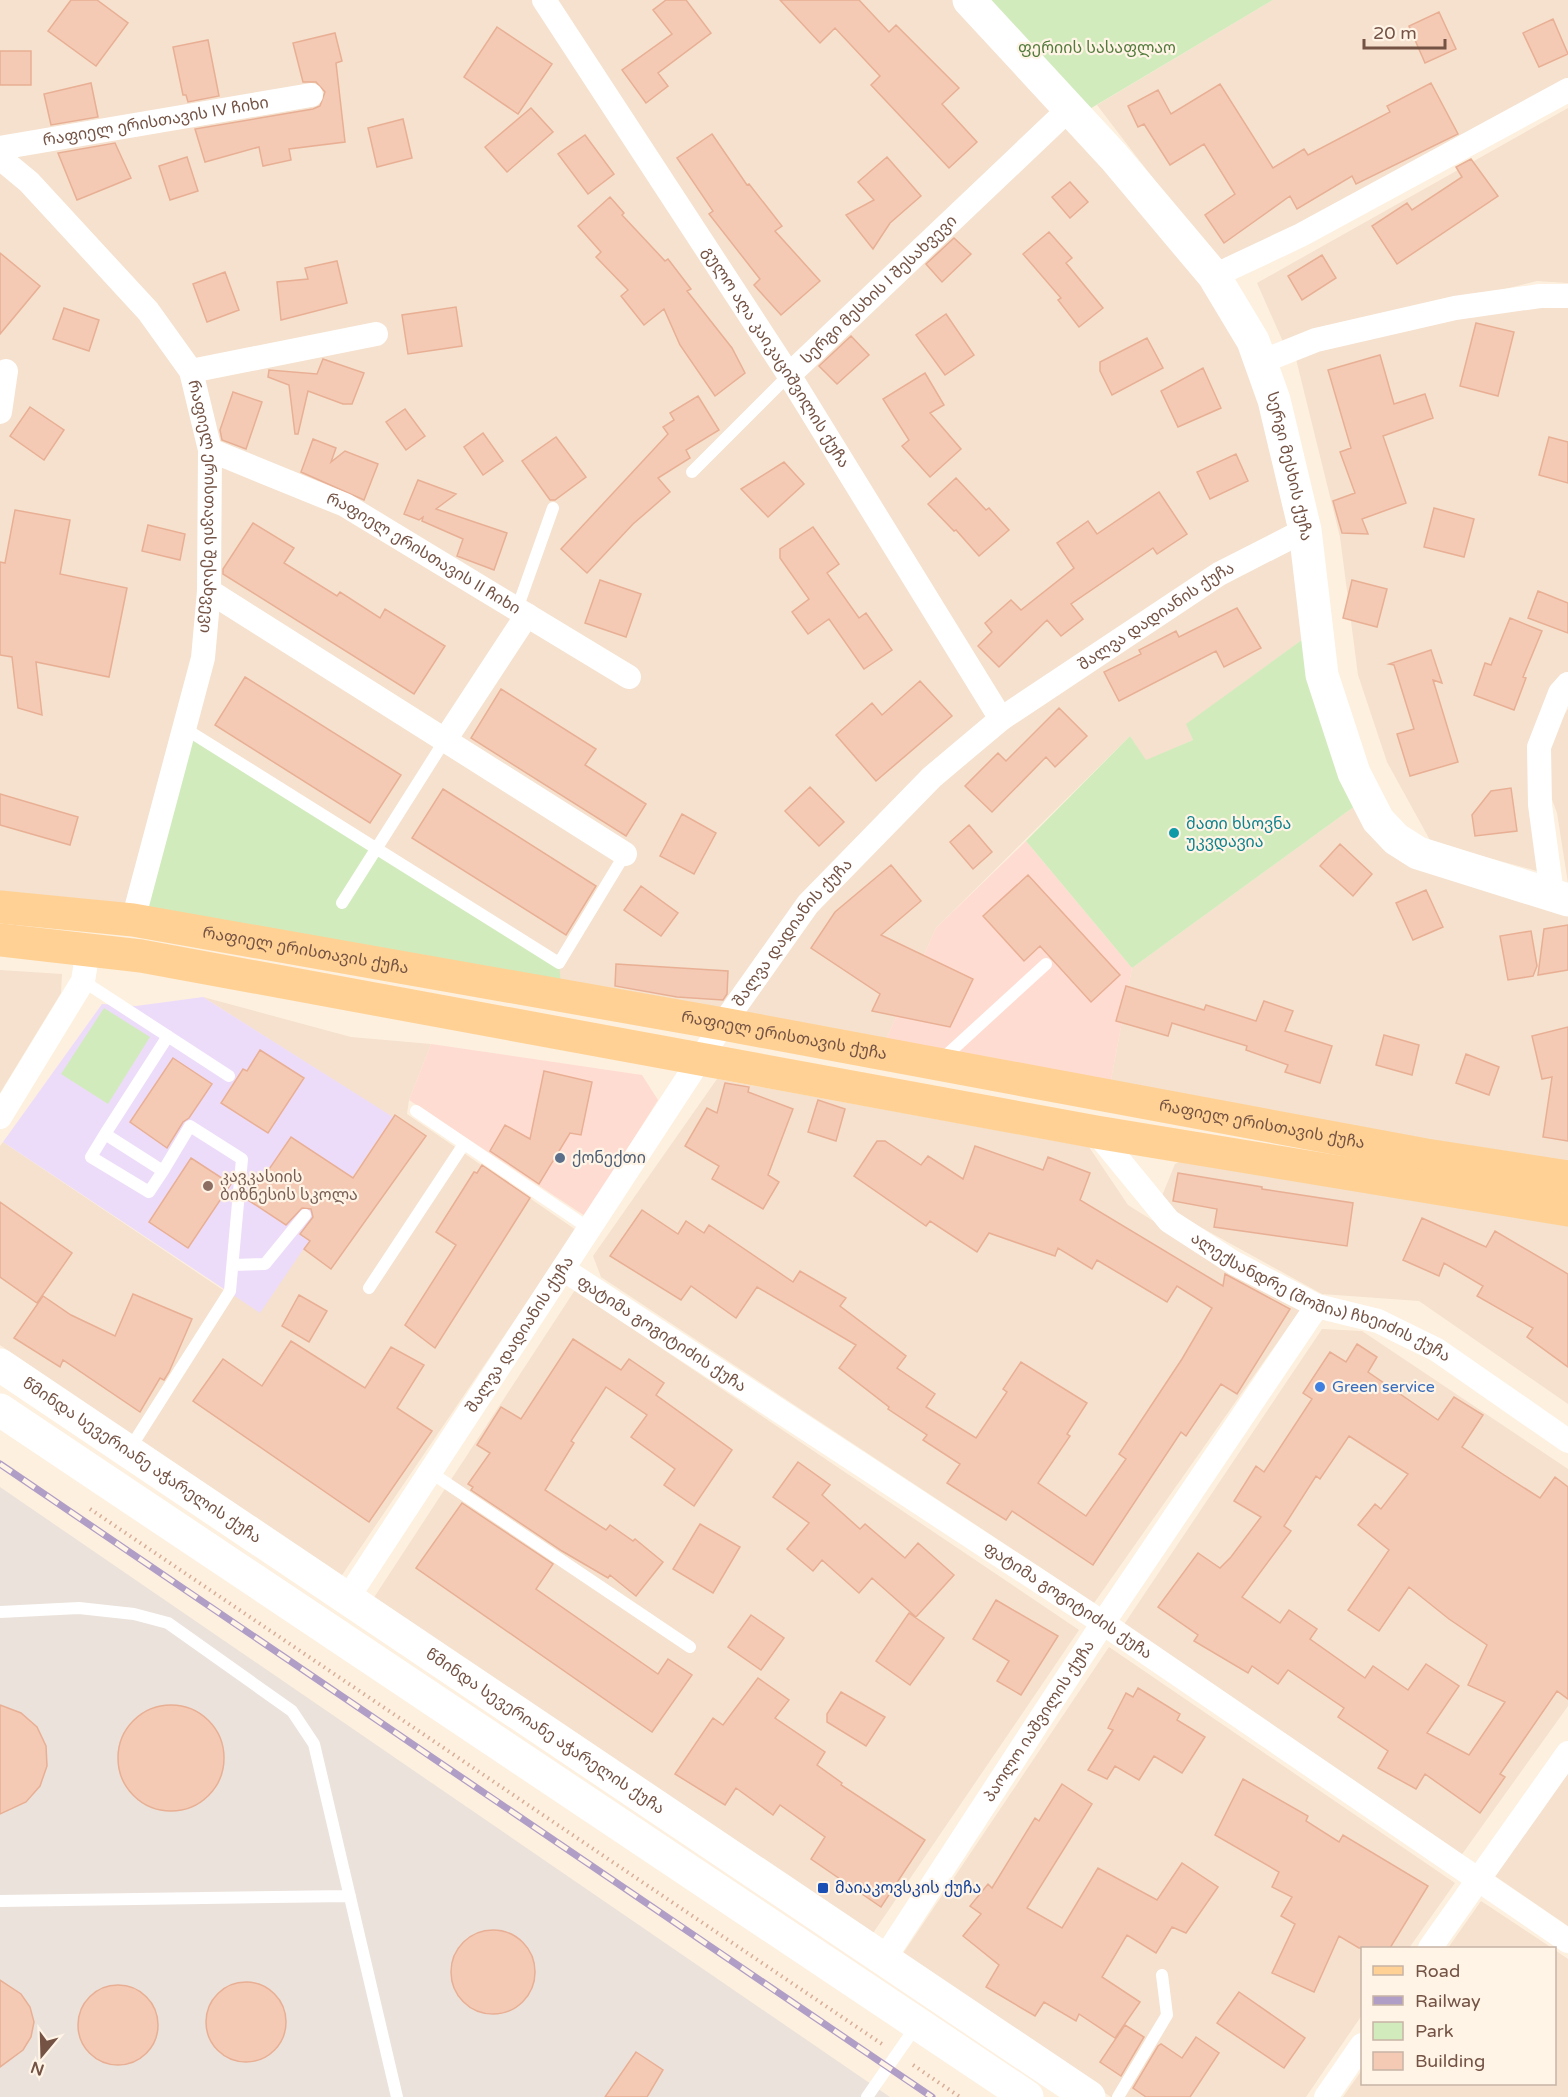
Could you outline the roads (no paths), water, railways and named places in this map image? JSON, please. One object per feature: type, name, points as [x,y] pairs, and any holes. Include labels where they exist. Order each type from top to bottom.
[{"type":"main road","name":"სერგი მესხის ქუჩა","points":[[969,0],[1114,157],[1214,276],[1253,341],[1275,400],[1305,530],[1322,675],[1354,773],[1378,820],[1396,839],[1418,854],[1560,897]]},
{"type":"main road","name":"რაფიელ ერისთავის ქუჩა","points":[[0,907],[133,920],[723,1024],[1426,1155],[1568,1177]]},
{"type":"main road","name":"რაფიელ ერისთავის ქუჩა","points":[[0,940],[86,965],[133,954],[306,984],[1096,1132],[1568,1210]]},
{"type":"main road","name":"წმინდა სევერიანე აჭარელის ქუჩა","points":[[0,1365],[1089,2097]]},
{"type":"main road","points":[[0,1410],[1027,2097]]},
{"type":"street","name":"გულო აღა კაიკაციშვილის ქუჩა","points":[[544,0],[789,375],[1001,719]]},
{"type":"street","points":[[1214,276],[1301,235],[1568,90]]},
{"type":"street","name":"რაფიელ ერისთავის IV ჩიხი","points":[[0,148],[311,95]]},
{"type":"street","name":"სერგი მესხის I შესახვევი","points":[[789,375],[1069,110]]},
{"type":"street","name":"რაფიელ ერისთავის შესახვევი","points":[[0,158],[28,182],[148,311],[191,371],[210,450],[209,591],[202,658],[133,920]]},
{"type":"street","points":[[1261,362],[1316,340],[1455,308],[1540,296],[1568,296]]},
{"type":"street","points":[[191,371],[376,334]]},
{"type":"street","points":[[0,412],[6,371]]},
{"type":"street","name":"რაფიელ ერისთავის II ჩიხი","points":[[210,450],[345,505],[629,677]]},
{"type":"street","name":"შალვა დადიანის ქუჩა","points":[[347,1599],[702,1060],[723,1024],[808,904],[932,777],[1001,719],[1219,574],[1305,530]]},
{"type":"street","points":[[209,591],[625,854]]},
{"type":"street","points":[[445,740],[523,612]]},
{"type":"street","points":[[1560,897],[1540,805],[1539,747],[1560,693],[1568,684]]},
{"type":"street","points":[[0,1117],[86,965]]},
{"type":"street","name":"ალექსანდრე (შოშია) ჩხეიძის ქუჩა","points":[[1096,1132],[1169,1221],[1234,1263],[1317,1306],[1378,1320],[1437,1350],[1568,1441]]},
{"type":"street","name":"ფატიმა გოგიტიძის ქუჩა","points":[[563,1269],[1103,1623],[1568,1941]]},
{"type":"street","name":"პაოლო იაშვილის ქუჩა","points":[[884,1959],[1103,1623],[1317,1306]]},
{"type":"street","points":[[1431,1947],[1568,1753]]},
{"type":"street","points":[[1326,2097],[1361,2046]]},
{"type":"lane","name":"სერგი მესხის I შესახვევი","points":[[692,472],[789,375]]},
{"type":"lane","points":[[523,612],[553,508]]},
{"type":"lane","points":[[184,729],[559,963],[625,854]]},
{"type":"lane","points":[[342,903],[445,740]]},
{"type":"lane","points":[[937,1064],[1046,964]]},
{"type":"lane","points":[[86,965],[168,1036],[229,1076]]},
{"type":"lane","points":[[128,1452],[230,1292],[233,1265],[242,1159],[190,1126],[149,1192],[91,1157],[168,1036]]},
{"type":"lane","points":[[416,1111],[590,1229]]},
{"type":"lane","points":[[105,1134],[163,1171]]},
{"type":"lane","points":[[369,1288],[464,1144]]},
{"type":"lane","points":[[233,1265],[265,1264],[305,1215]]},
{"type":"lane","points":[[430,1472],[690,1647]]},
{"type":"lane","points":[[0,1612],[78,1608],[134,1614],[168,1623],[292,1711],[314,1744],[397,2097]]},
{"type":"lane","points":[[0,1901],[350,1896]]},
{"type":"lane","points":[[1118,2097],[1167,2015],[1162,1976]]},
{"type":"lane","points":[[867,2097],[918,2024]]},
{"type":"railway","points":[[0,1464],[932,2097]]},
{"type":"place","name":"მათი ხსოვნა უკვდავია","points":[[1174,833]]},
{"type":"place","name":"ქონექთი","points":[[560,1158]]},
{"type":"place","name":"კავკასიის ბიზნესის სკოლა","points":[[208,1186]]},
{"type":"place","name":"Green service","points":[[1320,1387]]},
{"type":"place","name":"მაიაკოვსკის ქუჩა","points":[[823,1888]]},
{"type":"park label","name":"ფერიის სასაფლაო","points":[[1097,48]]}]
